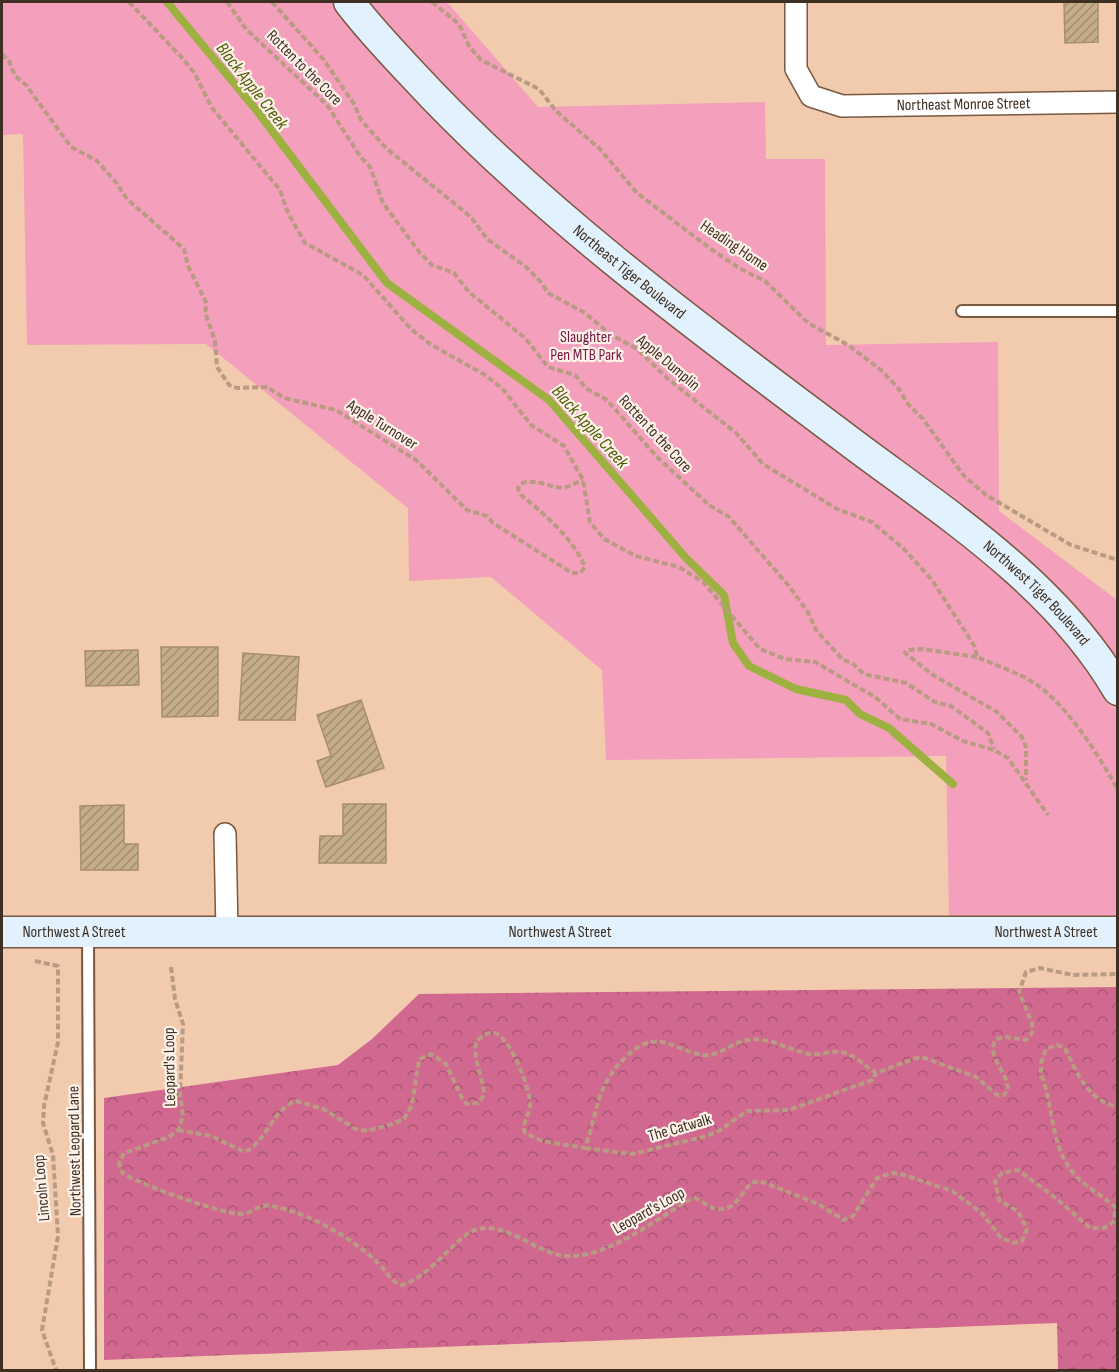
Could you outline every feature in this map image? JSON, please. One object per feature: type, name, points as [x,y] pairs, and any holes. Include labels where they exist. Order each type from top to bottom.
[{"type":"street","name":"Northeast Tiger Boulevard","points":[[349,2],[367,26],[471,135],[555,212],[669,303],[940,509]]},
{"type":"street","name":"Northeast Monroe Street","points":[[796,2],[796,69],[811,96],[842,106],[1118,102]]},
{"type":"street","name":"Northwest Tiger Boulevard","points":[[940,509],[1028,580],[1098,656],[1118,690]]},
{"type":"street","points":[[225,834],[227,931]]},
{"type":"street","name":"Northwest A Street","points":[[2,932],[1118,932]]},
{"type":"lane","points":[[962,311],[1118,311]]},
{"type":"lane","name":"Northwest Leopard Lane","points":[[88,932],[90,1371]]},
{"type":"path","points":[[129,2],[184,60],[195,74],[212,108],[280,190],[288,213],[305,243],[363,274],[411,329],[430,344],[485,375],[502,388],[531,425],[564,446],[583,480],[590,522],[603,539],[636,556],[679,567],[703,582],[760,649],[785,659],[814,662],[875,697],[900,719],[931,724],[963,741],[994,750],[1008,758],[1026,780],[1048,816]]},
{"type":"path","name":"Rotten to the Core","points":[[227,2],[246,29],[327,105],[370,167],[383,203],[420,253],[432,265],[454,273],[469,292],[526,339],[548,367],[575,375],[587,388],[607,400],[665,464],[709,505],[729,517],[789,586],[809,614],[816,630],[835,652],[864,674],[906,683],[935,702],[951,706],[988,733],[994,750]]},
{"type":"path","name":"Apple Dumplin","points":[[272,2],[324,60],[354,104],[361,120],[386,148],[471,217],[487,239],[526,267],[548,293],[585,313],[610,334],[637,349],[668,379],[736,433],[763,464],[837,509],[872,522],[904,549],[932,580],[975,647],[977,657]]},
{"type":"path","name":"Heading Home","points":[[432,2],[459,24],[469,46],[481,60],[539,88],[556,111],[600,149],[637,193],[711,249],[739,268],[765,281],[808,323],[848,345],[881,370],[923,419],[964,476],[986,495],[1071,545],[1118,560]]},
{"type":"path","name":"Apple Turnover","points":[[2,54],[9,61],[15,76],[26,85],[71,147],[96,160],[115,180],[127,199],[184,249],[188,266],[207,303],[205,312],[215,341],[217,367],[229,385],[237,388],[267,387],[284,398],[336,410],[416,460],[467,510],[487,516],[493,523],[572,573],[580,573],[585,567],[570,542],[518,489],[520,484],[525,482],[539,482],[564,488],[583,480]]},
{"type":"path","points":[[1026,780],[1024,764],[1026,747],[1022,737],[997,712],[933,675],[905,653],[908,650],[922,649],[977,657],[1039,686],[1101,760],[1118,790]]},
{"type":"path","name":"Lincoln Loop","points":[[56,1371],[42,1330],[58,1236],[53,1155],[43,1123],[44,1106],[58,1042],[58,966]]},
{"type":"path","name":"Leopard's Loop","points":[[171,967],[175,999],[183,1024],[180,1095],[183,1116],[178,1130],[169,1137],[124,1154],[119,1163],[122,1172],[148,1186],[224,1211],[242,1214],[269,1205],[337,1231],[380,1265],[392,1282],[402,1285],[424,1274],[470,1231],[480,1228],[497,1230],[555,1254],[582,1256],[601,1251],[695,1198],[716,1209],[729,1208],[735,1204],[751,1183],[760,1181],[818,1204],[844,1220],[853,1216],[877,1178],[893,1173],[904,1175],[962,1196],[982,1213],[1001,1238],[1014,1243],[1022,1241],[1027,1229],[1018,1211],[999,1200],[995,1191],[998,1176],[1012,1169],[1027,1175],[1090,1228],[1104,1228],[1113,1222],[1116,1208],[1104,1196],[1076,1176],[1064,1158],[1041,1074],[1041,1063],[1046,1049],[1057,1045],[1065,1048],[1079,1077],[1095,1097],[1105,1104],[1118,1107]]},
{"type":"path","points":[[585,1148],[591,1118],[605,1080],[629,1054],[644,1044],[663,1041],[708,1055],[748,1039],[776,1043],[807,1054],[845,1053],[876,1073],[916,1058],[926,1058],[976,1077],[997,1095],[1004,1095],[1008,1090],[1008,1083],[993,1056],[992,1047],[996,1040],[1006,1037],[1026,1040],[1032,1033],[1032,1023],[1020,992],[1026,972],[1040,968],[1073,975],[1118,974]]},
{"type":"path","name":"Leopard's Loop","points":[[178,1130],[211,1136],[245,1152],[253,1148],[279,1113],[296,1101],[323,1109],[356,1129],[367,1131],[389,1125],[404,1119],[412,1104],[420,1059],[430,1054],[446,1064],[463,1100],[467,1104],[478,1103],[484,1095],[483,1084],[475,1064],[476,1041],[485,1034],[491,1033],[497,1034],[505,1042],[520,1068],[530,1105],[523,1127],[525,1133],[542,1141],[585,1148]]},
{"type":"path","name":"The Catwalk","points":[[585,1148],[632,1154],[703,1137],[719,1131],[747,1111],[789,1110],[872,1080],[876,1073]]},
{"type":"green space","name":"Slaughter Pen MTB Park","points":[[2,2],[447,2],[538,107],[765,102],[766,159],[825,159],[826,345],[998,342],[999,511],[1117,600],[1117,916],[949,918],[946,756],[606,760],[602,670],[491,577],[409,581],[408,508],[206,344],[27,345],[23,134],[2,135]]},
{"type":"green space","points":[[1117,987],[1117,1370],[1058,1370],[1057,1323],[104,1360],[104,1098],[338,1065],[372,1039],[419,994]]},
{"type":"building","points":[[1064,2],[1098,2],[1098,42],[1065,43]]},
{"type":"building","points":[[161,647],[218,647],[218,716],[162,717]]},
{"type":"building","points":[[138,650],[139,685],[86,686],[85,651]]},
{"type":"building","points":[[243,653],[299,657],[295,720],[239,720]]},
{"type":"building","points":[[361,700],[384,768],[326,787],[317,761],[331,756],[317,715]]},
{"type":"building","points":[[343,804],[386,804],[386,863],[319,863],[320,836],[343,836]]},
{"type":"building","points":[[124,805],[124,844],[138,844],[138,870],[81,870],[80,806]]},
{"type":"waterway","name":"Black Apple Creek","points":[[167,2],[257,111],[387,283],[549,400],[686,558],[724,595],[733,643],[749,666],[796,689],[846,700],[860,714],[889,728],[953,784]]}]
